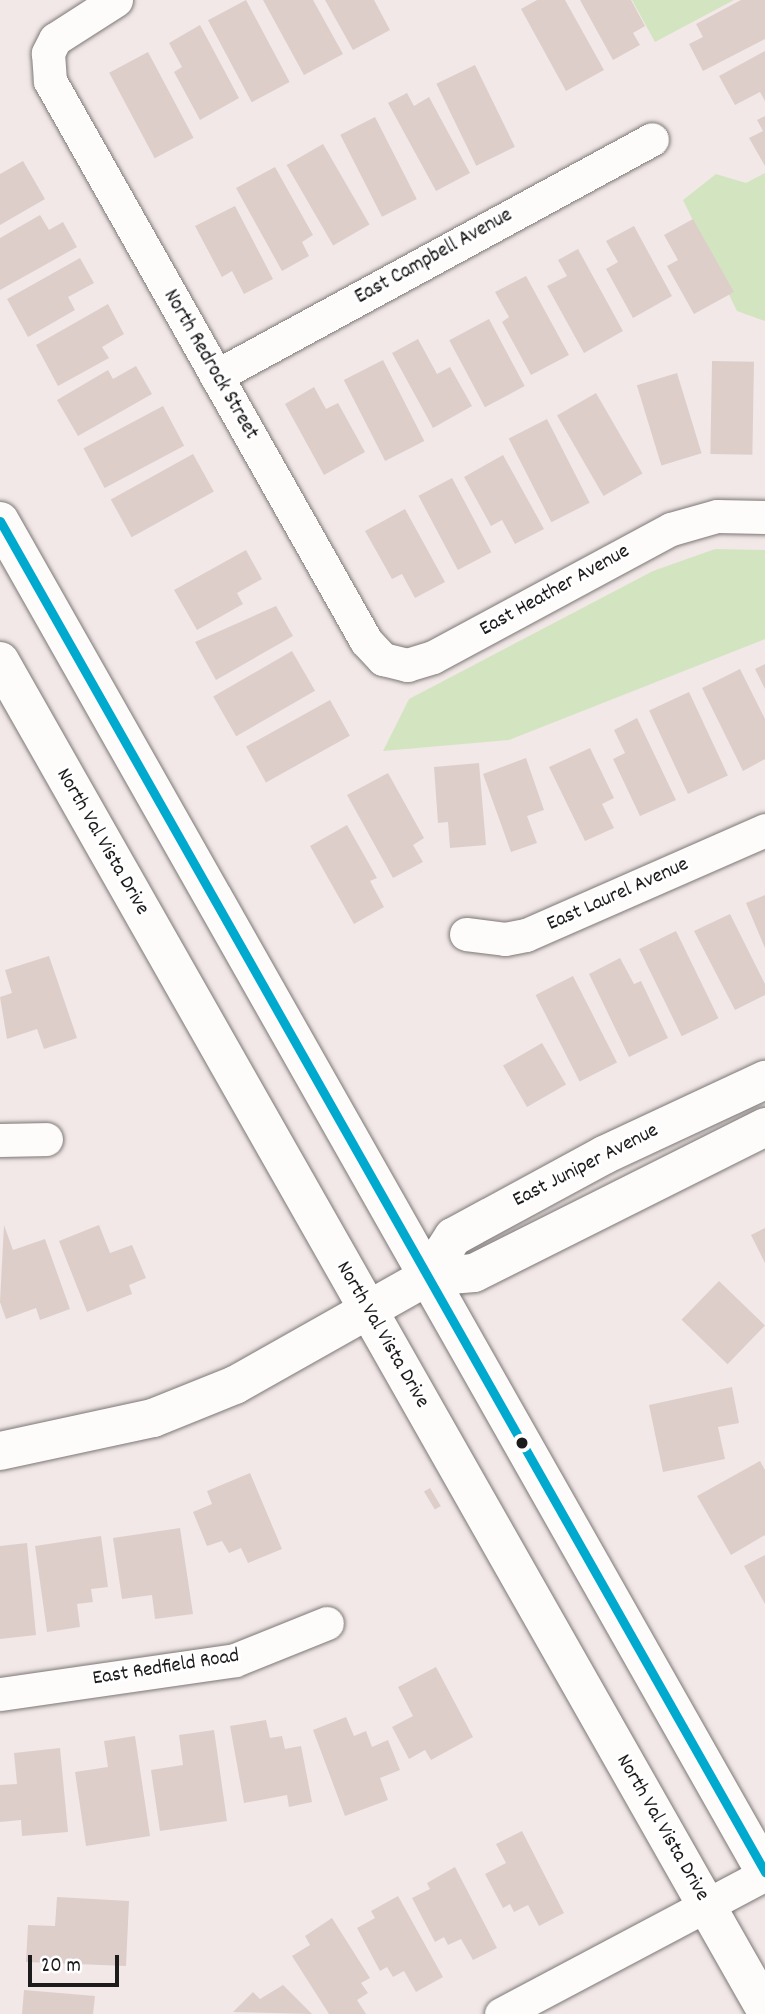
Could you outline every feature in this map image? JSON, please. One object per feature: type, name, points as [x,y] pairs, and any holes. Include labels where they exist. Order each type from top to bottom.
[{"type":"main road","points":[[0,521],[765,1873]]},
{"type":"main road","name":"North Val Vista Drive","points":[[0,661],[765,2009]]},
{"type":"main road","name":"East Juniper Avenue","points":[[427,1277],[453,1237],[604,1155],[765,1080]]},
{"type":"main road","name":"East Juniper Avenue","points":[[0,1451],[153,1418],[235,1385],[427,1277],[474,1273],[765,1127]]},
{"type":"street","name":"North Redrock Street","points":[[116,0],[66,29],[48,52],[55,94],[366,641],[394,664]]},
{"type":"street","name":"East Campbell Avenue","points":[[216,376],[652,139]]},
{"type":"street","name":"East Heather Avenue","points":[[394,664],[433,657],[649,539],[717,516],[765,517]]},
{"type":"street","name":"East Laurel Avenue","points":[[466,934],[505,939],[526,935],[765,830]]},
{"type":"street","points":[[0,1140],[46,1139]]},
{"type":"street","name":"East Redfield Road","points":[[0,1694],[235,1660],[327,1623]]},
{"type":"street","points":[[501,2014],[765,1873]]},
{"type":"green space","points":[[632,0],[734,0],[655,42]]},
{"type":"green space","points":[[765,173],[765,321],[737,311],[683,200],[716,174],[746,183]]},
{"type":"green space","points":[[715,549],[765,550],[765,639],[509,740],[383,751],[409,699],[653,571]]},
{"type":"building","points":[[246,0],[290,82],[252,102],[208,20]]},
{"type":"building","points":[[263,0],[313,0],[343,54],[304,75]]},
{"type":"building","points":[[325,0],[374,0],[390,30],[353,50]]},
{"type":"building","points":[[537,0],[565,0],[604,70],[566,91],[521,9]]},
{"type":"building","points":[[580,0],[631,0],[645,26],[633,33],[640,45],[613,60]]},
{"type":"building","points":[[741,0],[765,0],[765,39],[703,71],[689,44],[703,37],[696,24]]},
{"type":"building","points":[[200,25],[239,98],[200,120],[174,72],[182,67],[169,43]]},
{"type":"building","points":[[765,51],[765,101],[760,92],[735,105],[719,76]]},
{"type":"building","points":[[148,52],[194,138],[155,158],[109,73]]},
{"type":"building","points":[[475,65],[515,147],[476,166],[436,84]]},
{"type":"building","points":[[407,93],[414,106],[429,97],[470,173],[436,191],[388,103]]},
{"type":"building","points":[[765,116],[765,166],[749,138],[763,131],[757,120]]},
{"type":"building","points":[[375,117],[417,199],[382,217],[340,135]]},
{"type":"building","points":[[323,144],[370,225],[333,246],[287,165]]},
{"type":"building","points":[[23,161],[45,199],[0,225],[0,174]]},
{"type":"building","points":[[275,167],[313,235],[302,242],[309,256],[282,271],[236,188]]},
{"type":"building","points":[[235,206],[273,279],[244,294],[232,271],[222,277],[195,226]]},
{"type":"building","points":[[40,215],[49,230],[63,222],[77,247],[0,290],[0,238]]},
{"type":"building","points":[[693,219],[734,292],[694,314],[667,266],[678,260],[664,235]]},
{"type":"building","points":[[634,226],[672,296],[633,318],[606,269],[618,262],[606,241]]},
{"type":"building","points":[[578,249],[623,331],[584,353],[547,286],[567,276],[558,260]]},
{"type":"building","points":[[80,258],[94,283],[68,297],[75,310],[28,337],[7,299]]},
{"type":"building","points":[[526,276],[569,355],[531,375],[502,322],[509,317],[495,292]]},
{"type":"building","points":[[108,304],[124,334],[102,347],[109,358],[58,386],[36,345]]},
{"type":"building","points":[[489,319],[525,386],[485,407],[449,340]]},
{"type":"building","points":[[418,339],[437,374],[450,367],[472,406],[433,428],[392,353]]},
{"type":"building","points":[[383,360],[424,441],[385,461],[344,380]]},
{"type":"building","points":[[712,361],[754,362],[752,455],[710,454]]},
{"type":"building","points":[[136,366],[152,394],[78,436],[57,400],[108,370],[113,379]]},
{"type":"building","points":[[677,373],[702,453],[661,466],[637,385]]},
{"type":"building","points":[[314,387],[326,409],[338,403],[365,452],[324,475],[285,404]]},
{"type":"building","points":[[596,393],[642,474],[604,496],[557,416]]},
{"type":"building","points":[[163,406],[184,446],[105,488],[84,448]]},
{"type":"building","points":[[547,419],[590,503],[551,522],[509,439]]},
{"type":"building","points":[[193,454],[214,492],[132,537],[111,500]]},
{"type":"building","points":[[503,455],[544,529],[515,544],[502,520],[491,526],[464,477]]},
{"type":"building","points":[[452,478],[491,552],[458,570],[418,496]]},
{"type":"building","points":[[405,509],[445,582],[415,598],[402,574],[392,579],[365,531]]},
{"type":"building","points":[[246,550],[262,579],[237,593],[243,604],[197,630],[174,590]]},
{"type":"building","points":[[276,606],[293,636],[216,680],[195,642]]},
{"type":"building","points":[[292,651],[315,691],[236,736],[213,696]]},
{"type":"building","points":[[765,664],[765,689],[755,669]]},
{"type":"building","points":[[740,669],[765,719],[765,759],[743,771],[702,688]]},
{"type":"building","points":[[689,692],[728,775],[688,794],[649,711]]},
{"type":"building","points":[[330,700],[350,736],[266,782],[246,747]]},
{"type":"building","points":[[637,718],[676,800],[640,816],[613,759],[625,753],[614,730]]},
{"type":"building","points":[[590,748],[614,798],[602,804],[614,828],[585,841],[549,767]]},
{"type":"building","points":[[526,758],[544,810],[527,816],[537,843],[511,852],[483,774]]},
{"type":"building","points":[[479,763],[486,845],[450,848],[448,822],[438,823],[434,767]]},
{"type":"building","points":[[388,773],[424,838],[413,845],[423,862],[393,878],[347,795]]},
{"type":"building","points":[[347,825],[377,878],[370,881],[384,907],[354,924],[310,846]]},
{"type":"building","points":[[765,895],[765,948],[746,903]]},
{"type":"building","points":[[730,914],[765,984],[765,995],[735,1010],[694,931]]},
{"type":"building","points":[[676,931],[719,1018],[682,1036],[639,949]]},
{"type":"building","points":[[49,956],[77,1038],[44,1049],[37,1029],[7,1039],[0,997],[12,993],[5,970]]},
{"type":"building","points":[[620,958],[634,984],[641,981],[668,1038],[629,1057],[589,974]]},
{"type":"building","points":[[573,976],[617,1062],[580,1081],[536,995]]},
{"type":"building","points":[[542,1043],[566,1085],[527,1107],[503,1066]]},
{"type":"building","points":[[4,1225],[13,1250],[45,1239],[70,1309],[40,1320],[36,1308],[6,1319],[0,1302]]},
{"type":"building","points":[[99,1225],[110,1253],[132,1245],[146,1278],[129,1285],[132,1294],[87,1312],[59,1241]]},
{"type":"building","points":[[765,1228],[765,1263],[751,1235]]},
{"type":"building","points":[[719,1281],[765,1325],[728,1364],[681,1320]]},
{"type":"building","points":[[732,1387],[739,1423],[718,1427],[725,1459],[663,1472],[649,1405]]},
{"type":"building","points":[[760,1461],[765,1470],[765,1535],[731,1555],[697,1496]]},
{"type":"building","points":[[250,1473],[282,1549],[248,1563],[241,1548],[229,1553],[222,1541],[207,1546],[193,1512],[212,1504],[207,1491]]},
{"type":"building","points":[[430,1488],[441,1506],[435,1510],[424,1492]]},
{"type":"building","points":[[180,1528],[193,1614],[155,1619],[152,1595],[122,1599],[113,1538]]},
{"type":"building","points":[[101,1536],[108,1587],[91,1589],[93,1602],[77,1604],[80,1627],[47,1632],[35,1546]]},
{"type":"building","points":[[27,1543],[36,1635],[0,1639],[0,1546]]},
{"type":"building","points":[[765,1555],[765,1604],[744,1566]]},
{"type":"building","points":[[436,1667],[473,1737],[431,1760],[425,1750],[409,1759],[392,1727],[413,1716],[398,1687]]},
{"type":"building","points":[[346,1717],[354,1736],[366,1731],[372,1747],[388,1740],[400,1770],[380,1778],[388,1800],[345,1816],[313,1730]]},
{"type":"building","points":[[266,1720],[270,1738],[282,1736],[285,1749],[301,1746],[312,1802],[289,1807],[287,1795],[244,1803],[230,1726]]},
{"type":"building","points":[[214,1730],[227,1821],[160,1831],[151,1770],[183,1765],[179,1735]]},
{"type":"building","points":[[135,1736],[150,1836],[86,1846],[75,1772],[108,1767],[104,1741]]},
{"type":"building","points":[[60,1748],[68,1832],[22,1836],[21,1820],[0,1822],[0,1785],[17,1784],[14,1753]]},
{"type":"building","points":[[522,1831],[564,1913],[539,1926],[528,1905],[514,1912],[510,1904],[503,1908],[485,1874],[506,1863],[496,1844]]},
{"type":"building","points":[[455,1867],[497,1948],[473,1960],[461,1939],[448,1945],[444,1937],[435,1942],[412,1898],[430,1889],[427,1883]]},
{"type":"building","points":[[398,1896],[443,1977],[416,1992],[404,1971],[393,1977],[387,1967],[380,1971],[357,1928],[375,1918],[371,1911]]},
{"type":"building","points":[[57,1897],[129,1901],[126,1966],[26,1962],[28,1925],[55,1926]]},
{"type":"building","points":[[332,1918],[370,1978],[361,1983],[368,1993],[357,2000],[366,2014],[329,2014],[292,1956],[310,1945],[305,1936]]},
{"type":"building","points":[[283,1985],[312,2014],[233,2012],[253,1992],[260,1999]]},
{"type":"building","points":[[24,1990],[95,1996],[93,2014],[22,2014]]},
{"type":"transit line","points":[[0,521],[765,1872]]}]
